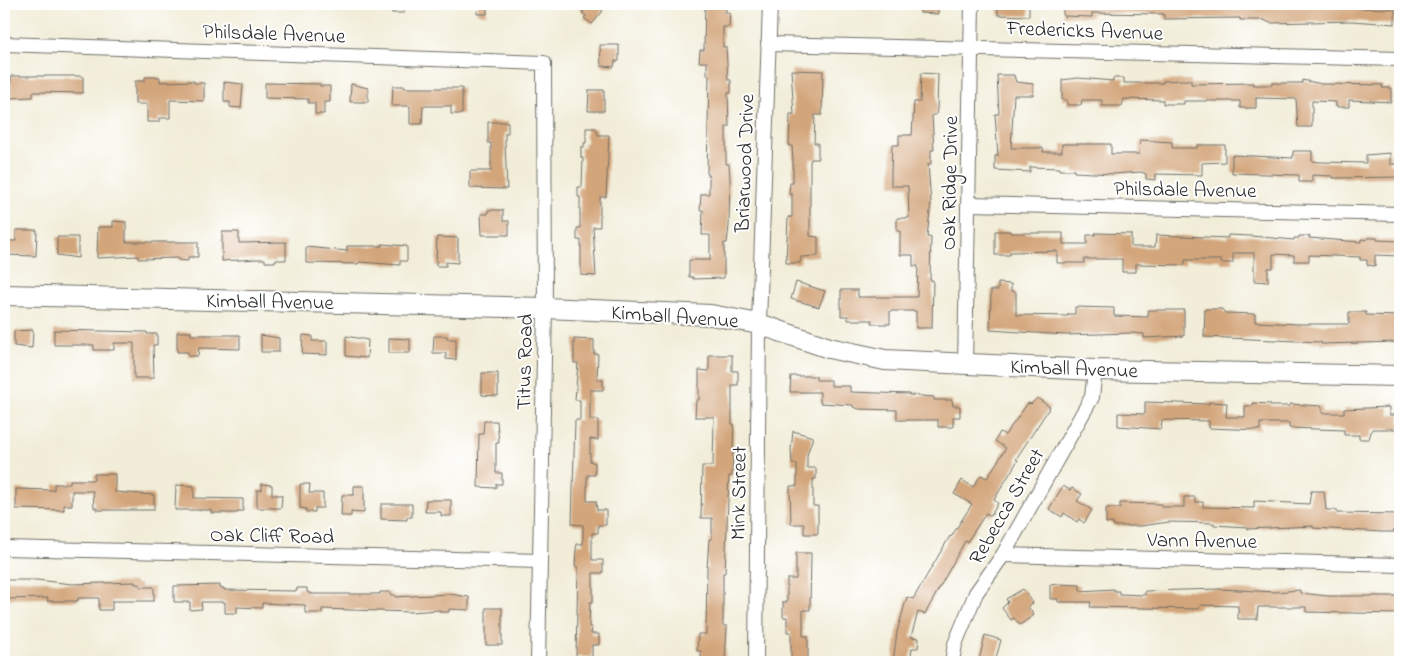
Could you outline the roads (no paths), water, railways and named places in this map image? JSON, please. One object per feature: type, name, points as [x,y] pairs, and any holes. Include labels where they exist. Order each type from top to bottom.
[{"type":"street","name":"Briarwood Drive","points":[[759,324],[770,4]]},
{"type":"street","name":"Oak Ridge Drive","points":[[966,364],[972,4]]},
{"type":"street","name":"Philsdale Avenue","points":[[4,44],[544,63]]},
{"type":"street","name":"Fredericks Avenue","points":[[768,44],[971,47],[1400,59]]},
{"type":"street","name":"Titus Road","points":[[538,662],[545,308],[544,63]]},
{"type":"street","name":"Philsdale Avenue","points":[[969,204],[1400,214]]},
{"type":"street","name":"Kimball Avenue","points":[[4,295],[545,308],[711,315],[759,324],[829,348],[885,360],[1094,370],[1400,376]]},
{"type":"street","name":"Mink Street","points":[[756,662],[759,324]]},
{"type":"street","name":"Rebecca Street","points":[[952,662],[955,644],[976,594],[1003,555],[1092,397],[1094,370]]},
{"type":"street","name":"Oak Cliff Road","points":[[4,548],[540,561]]},
{"type":"street","name":"Vann Avenue","points":[[1003,555],[1400,565]]}]
